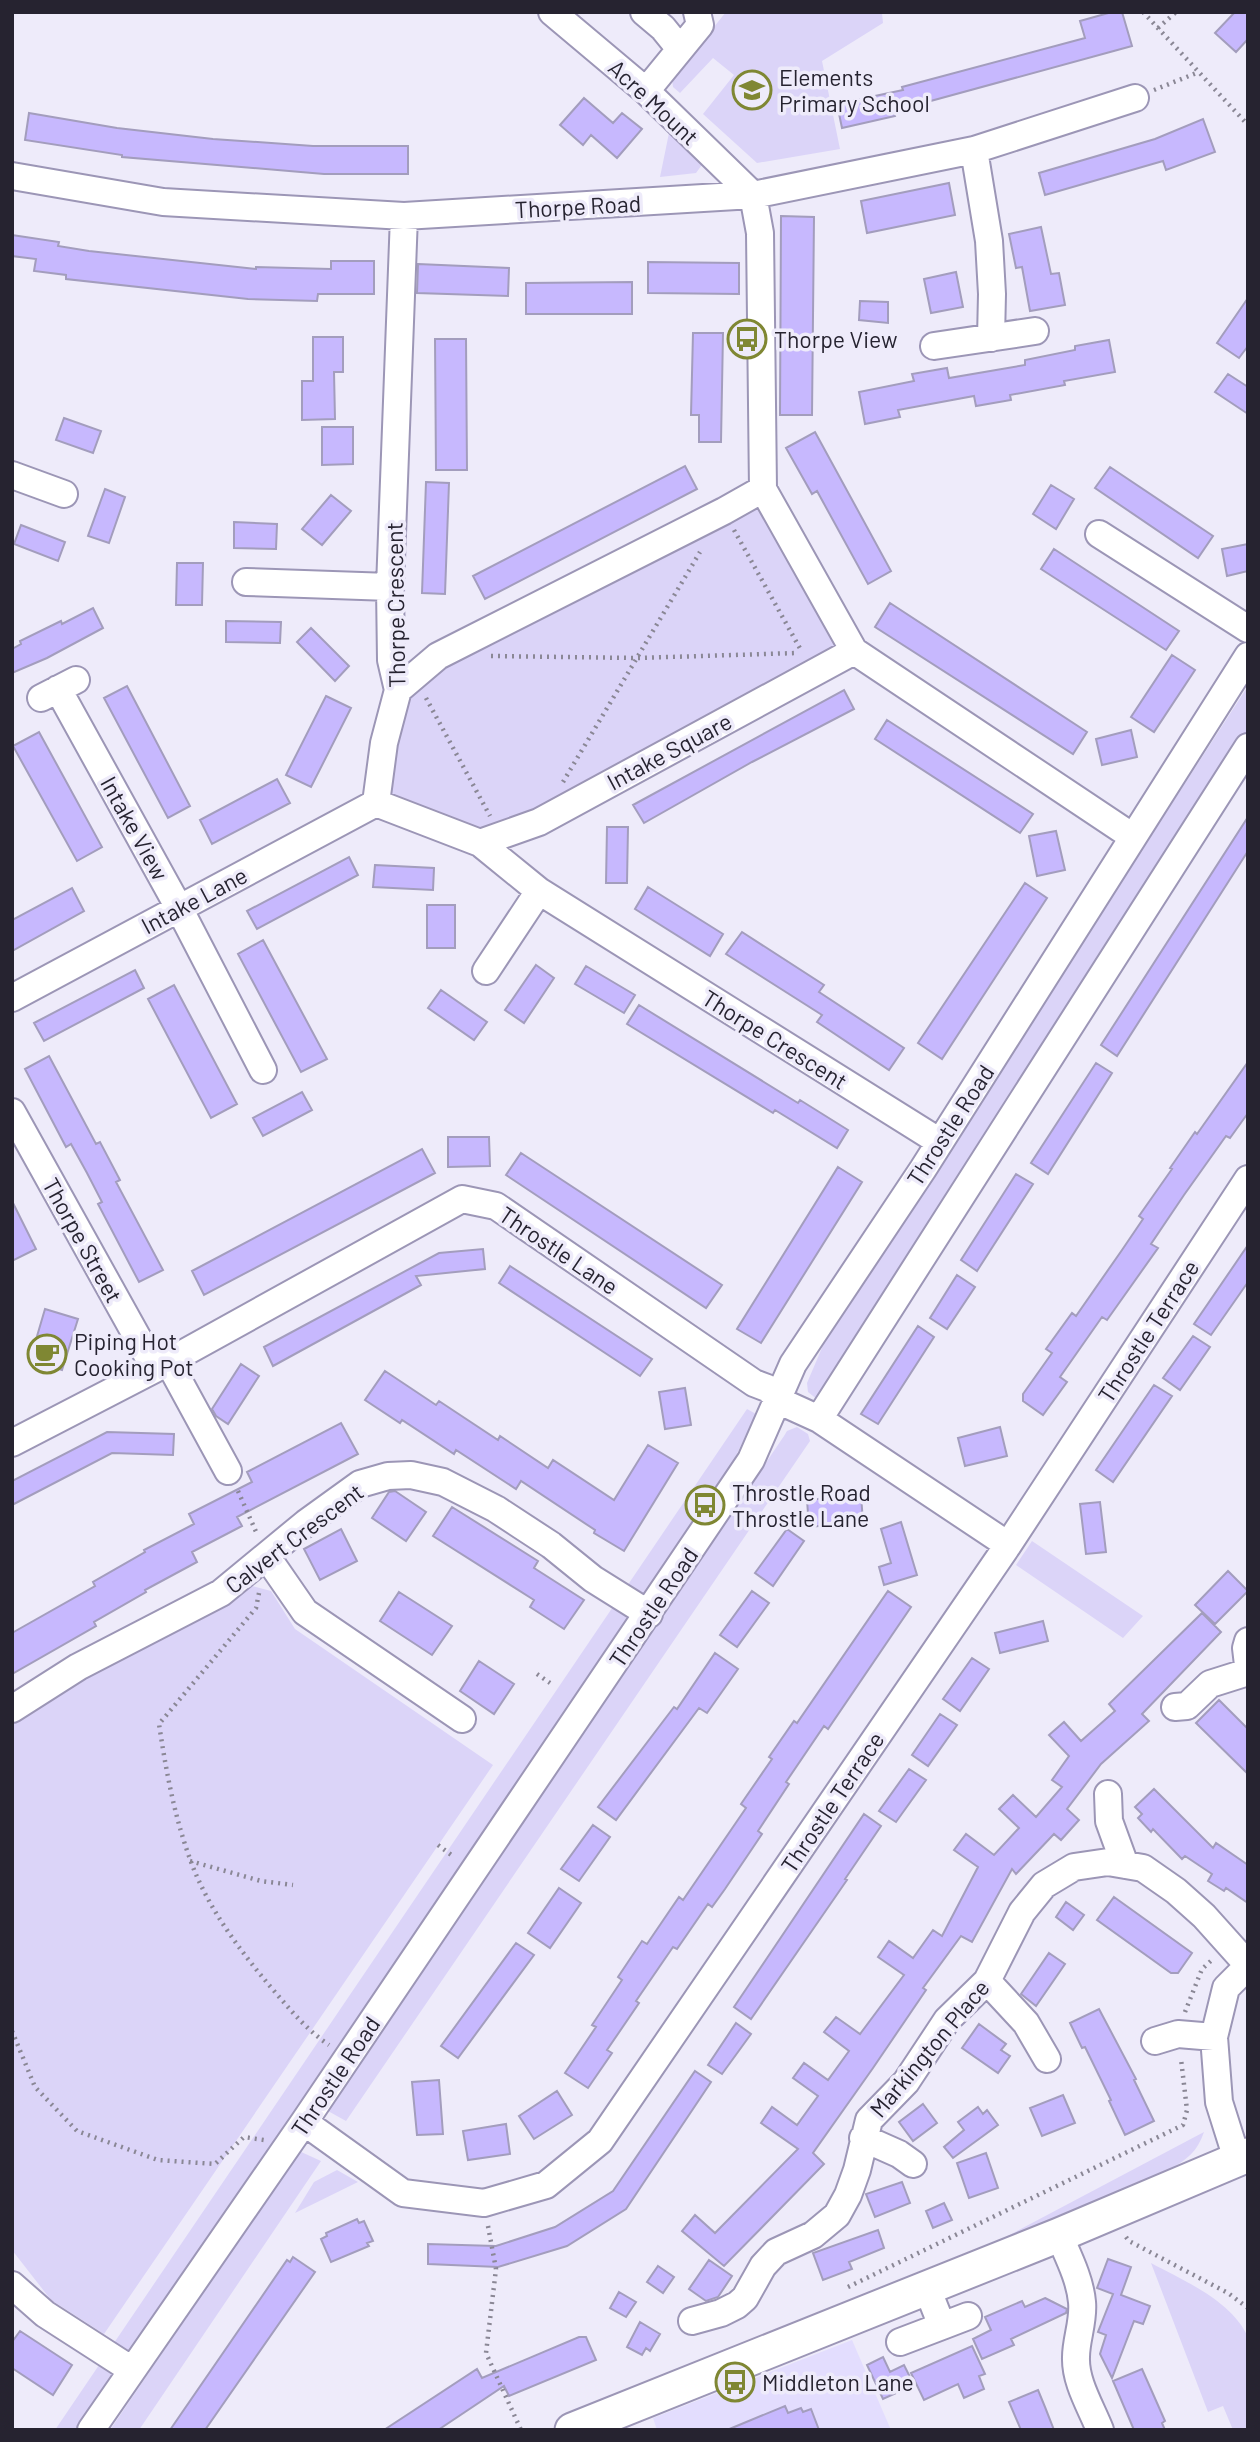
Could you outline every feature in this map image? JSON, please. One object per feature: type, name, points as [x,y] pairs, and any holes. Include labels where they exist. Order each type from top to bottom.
[{"type":"main road","points":[[572,2430],[1059,2235],[1243,2157]]},
{"type":"street","name":"Acre Mount","points":[[552,12],[646,91],[753,195]]},
{"type":"street","points":[[644,12],[663,28],[680,50]]},
{"type":"street","points":[[646,91],[680,50],[698,19]]},
{"type":"street","name":"Thorpe Road","points":[[12,176],[163,202],[404,216],[753,195],[974,150],[1135,98]]},
{"type":"street","points":[[974,150],[989,241],[991,338]]},
{"type":"street","points":[[753,195],[760,233],[763,489],[854,651],[1133,837]]},
{"type":"street","name":"Thorpe Crescent","points":[[404,216],[390,587],[391,660],[406,683],[384,744],[376,803],[490,839],[539,891],[940,1142]]},
{"type":"street","points":[[934,346],[1035,331]]},
{"type":"street","points":[[12,475],[64,494]]},
{"type":"street","points":[[406,683],[438,656],[763,489]]},
{"type":"street","points":[[1099,534],[1248,629]]},
{"type":"street","points":[[246,582],[390,587]]},
{"type":"street","name":"Intake Square","points":[[490,839],[539,822],[854,651]]},
{"type":"street","name":"Throstle Road","points":[[91,2430],[297,2133],[751,1460],[793,1364],[940,1142],[1248,656]]},
{"type":"street","name":"Intake View","points":[[58,689],[179,908],[263,1070]]},
{"type":"street","name":"Throstle Road","points":[[819,1419],[1248,747]]},
{"type":"street","name":"Intake Lane","points":[[12,998],[376,803]]},
{"type":"street","points":[[485,971],[539,891]]},
{"type":"street","name":"Thorpe Street","points":[[12,1112],[228,1471]]},
{"type":"street","name":"Throstle Terrace","points":[[297,2133],[403,2193],[484,2203],[546,2185],[600,2141],[1008,1545],[1248,1179]]},
{"type":"street","name":"Throstle Lane","points":[[12,1443],[162,1365],[462,1199],[496,1206],[754,1383],[767,1388],[786,1404],[819,1419],[1008,1545]]},
{"type":"street","name":"Calvert Crescent","points":[[12,1709],[78,1667],[221,1593],[306,1523],[360,1484],[388,1476],[411,1475],[443,1482],[496,1509],[551,1545],[593,1579],[649,1614]]},
{"type":"street","points":[[267,1557],[305,1612],[462,1719]]},
{"type":"street","points":[[1248,1641],[1248,1665]]},
{"type":"street","points":[[1175,1707],[1187,1706],[1210,1684],[1248,1672]]},
{"type":"street","points":[[1108,1794],[1110,1821],[1125,1864]]},
{"type":"street","name":"Markington Place","points":[[692,2321],[721,2313],[737,2305],[745,2298],[763,2266],[776,2252],[813,2235],[837,2215],[857,2170],[869,2120],[906,2082],[947,2020],[987,1981],[1022,1912],[1044,1885],[1074,1867],[1108,1862],[1143,1868],[1176,1891],[1229,1942],[1248,1966]]},
{"type":"street","points":[[1243,2157],[1219,2102],[1214,2037],[1226,1988],[1248,1966]]},
{"type":"street","points":[[987,1981],[1026,2023],[1046,2059]]},
{"type":"street","points":[[1167,2038],[1214,2037]]},
{"type":"street","name":"Markington Place","points":[[863,2138],[899,2154],[913,2164]]},
{"type":"street","points":[[1059,2235],[1077,2280],[1082,2302],[1082,2322],[1076,2357],[1079,2380],[1100,2430]]},
{"type":"street","points":[[12,2285],[22,2306],[45,2314],[132,2370]]},
{"type":"street","points":[[927,2288],[942,2326]]},
{"type":"street","points":[[900,2342],[968,2316]]},
{"type":"path","points":[[1143,12],[1248,125]]},
{"type":"path","points":[[1158,27],[1176,12]]},
{"type":"path","points":[[1135,98],[1199,72]]},
{"type":"path","points":[[724,511],[802,652]]},
{"type":"path","points":[[560,787],[724,511]]},
{"type":"path","points":[[438,656],[637,658],[854,651]]},
{"type":"path","points":[[406,683],[490,839]]},
{"type":"path","points":[[228,1471],[267,1557],[256,1608],[159,1724],[168,1786],[190,1861],[218,1916],[254,1966],[309,2032],[347,2057]]},
{"type":"path","points":[[537,1674],[550,1683]]},
{"type":"path","points":[[190,1861],[261,1881],[293,1885]]},
{"type":"path","points":[[841,2290],[1183,2125],[1187,2110],[1167,2038],[1202,1969],[1229,1942]]},
{"type":"path","points":[[12,2031],[35,2087],[77,2131],[159,2160],[215,2164],[244,2137],[297,2133]]},
{"type":"path","points":[[484,2203],[496,2269],[486,2353],[521,2430]]},
{"type":"path","points":[[1109,2213],[1129,2241],[1228,2292],[1248,2308]]},
{"type":"shaded area","name":"Elements Primary School","points":[[726,12],[886,12],[882,13],[883,23],[822,61],[840,149],[757,163],[703,114],[734,75],[713,58],[680,93],[673,87],[672,79]]},
{"type":"shaded area","points":[[669,133],[703,156],[704,162],[696,173],[660,177]]},
{"type":"shaded area","points":[[763,489],[854,651],[480,843],[376,803],[398,690]]},
{"type":"shaded area","points":[[1248,686],[1248,735],[818,1400],[808,1392],[807,1383],[827,1336]]},
{"type":"shaded area","points":[[747,1409],[756,1414],[722,1485],[84,2430],[55,2430]]},
{"type":"shaded area","points":[[797,1427],[808,1434],[810,1441],[346,2121],[328,2111],[787,1431]]},
{"type":"shaded area","points":[[1032,1541],[1143,1616],[1123,1638],[1016,1565]]},
{"type":"shaded area","points":[[252,1586],[271,1591],[295,1629],[493,1765],[104,2334],[51,2300],[12,2250],[12,1724],[77,1681],[180,1629]]},
{"type":"shaded area","points":[[1204,2132],[1190,2155],[1168,2170],[949,2267]]},
{"type":"shaded area","points":[[299,2151],[321,2161],[139,2430],[110,2430]]},
{"type":"shaded area","points":[[337,2170],[358,2182],[295,2213],[314,2182]]},
{"type":"shaded area","points":[[1151,2263],[1219,2302],[1240,2324],[1248,2337],[1248,2430],[1233,2430],[1223,2406],[1208,2412]]},
{"type":"shaded area","points":[[852,2340],[891,2430],[657,2430],[653,2418]]},
{"type":"building","points":[[1122,12],[1132,46],[894,111],[895,116],[842,128],[837,104],[903,90],[902,87],[1085,38],[1080,21]]},
{"type":"building","points":[[1235,12],[1248,12],[1248,39],[1236,52],[1215,33]]},
{"type":"building","points":[[584,98],[613,123],[622,113],[642,129],[617,158],[591,135],[583,145],[560,125]]},
{"type":"building","points":[[29,113],[117,128],[213,139],[313,146],[408,146],[408,174],[324,174],[122,157],[25,140]]},
{"type":"building","points":[[1203,119],[1215,152],[1166,170],[1163,161],[1045,195],[1039,173],[1155,139]]},
{"type":"building","points":[[949,183],[955,215],[867,233],[861,201]]},
{"type":"building","points":[[781,216],[814,217],[812,415],[780,415]]},
{"type":"building","points":[[1041,227],[1051,274],[1059,273],[1065,305],[1030,311],[1022,267],[1016,268],[1009,234]]},
{"type":"building","points":[[12,235],[59,242],[58,246],[89,251],[256,269],[331,269],[331,261],[374,261],[374,294],[318,294],[317,301],[248,299],[66,279],[66,275],[34,271],[36,259],[12,256]]},
{"type":"building","points":[[648,262],[739,263],[739,294],[648,293]]},
{"type":"building","points":[[418,264],[509,268],[508,296],[417,293]]},
{"type":"building","points":[[956,272],[963,307],[931,313],[924,279]]},
{"type":"building","points":[[632,282],[632,314],[526,314],[526,283]]},
{"type":"building","points":[[1248,298],[1248,346],[1239,358],[1217,343]]},
{"type":"building","points":[[860,301],[888,302],[888,323],[859,320]]},
{"type":"building","points":[[693,333],[723,333],[721,442],[699,442],[699,415],[691,415]]},
{"type":"building","points":[[313,337],[343,337],[343,372],[334,372],[335,419],[302,420],[302,381],[313,381]]},
{"type":"building","points":[[435,339],[466,339],[467,470],[436,470]]},
{"type":"building","points":[[1109,340],[1115,372],[1064,381],[1065,385],[1010,395],[1011,400],[976,406],[974,396],[898,410],[900,417],[865,424],[859,392],[914,381],[912,374],[947,368],[949,378],[1025,365],[1025,360]]},
{"type":"building","points":[[1228,374],[1248,387],[1248,414],[1215,392]]},
{"type":"building","points":[[64,418],[101,431],[93,453],[56,440]]},
{"type":"building","points":[[322,427],[353,427],[353,464],[322,465]]},
{"type":"building","points":[[815,432],[891,571],[868,584],[817,491],[812,494],[786,448]]},
{"type":"building","points":[[685,466],[697,489],[485,599],[473,576]]},
{"type":"building","points":[[1110,467],[1213,536],[1198,558],[1095,488]]},
{"type":"building","points":[[426,482],[449,483],[445,594],[422,593]]},
{"type":"building","points":[[1051,485],[1074,499],[1056,529],[1033,514]]},
{"type":"building","points":[[105,489],[125,497],[109,543],[88,536]]},
{"type":"building","points":[[331,495],[351,511],[322,545],[302,529]]},
{"type":"building","points":[[234,522],[277,524],[276,549],[234,548]]},
{"type":"building","points":[[21,525],[65,542],[58,561],[14,544]]},
{"type":"building","points":[[1248,544],[1248,571],[1227,576],[1222,549]]},
{"type":"building","points":[[1054,549],[1179,631],[1166,650],[1041,569]]},
{"type":"building","points":[[177,563],[203,563],[202,605],[176,605]]},
{"type":"building","points":[[890,603],[1087,732],[1073,754],[875,627]]},
{"type":"building","points":[[93,608],[103,628],[12,673],[12,649],[21,644],[20,641]]},
{"type":"building","points":[[226,621],[281,622],[280,643],[226,642]]},
{"type":"building","points":[[311,628],[349,666],[335,681],[297,642]]},
{"type":"building","points":[[1172,655],[1195,670],[1154,732],[1131,717]]},
{"type":"building","points":[[127,686],[190,806],[168,818],[104,698]]},
{"type":"building","points":[[844,690],[854,709],[644,823],[633,805]]},
{"type":"building","points":[[326,696],[351,708],[311,787],[286,775]]},
{"type":"building","points":[[887,720],[1033,814],[1020,833],[875,739]]},
{"type":"building","points":[[1131,730],[1137,757],[1102,765],[1096,739]]},
{"type":"building","points":[[39,732],[102,847],[77,861],[13,746]]},
{"type":"building","points":[[277,779],[290,803],[212,844],[200,820]]},
{"type":"building","points":[[1248,817],[1248,851],[1117,1056],[1101,1045]]},
{"type":"building","points":[[607,827],[628,827],[627,883],[606,883]]},
{"type":"building","points":[[1056,831],[1065,870],[1037,876],[1029,836]]},
{"type":"building","points":[[349,857],[358,875],[257,929],[247,911]]},
{"type":"building","points":[[375,865],[434,868],[433,890],[373,887]]},
{"type":"building","points":[[1025,883],[1047,898],[942,1059],[918,1043]]},
{"type":"building","points":[[648,887],[723,934],[710,956],[635,909]]},
{"type":"building","points":[[72,888],[84,911],[12,951],[12,920]]},
{"type":"building","points":[[427,905],[455,905],[455,948],[427,948]]},
{"type":"building","points":[[742,932],[824,985],[819,992],[904,1048],[889,1070],[817,1022],[822,1015],[726,954]]},
{"type":"building","points":[[263,940],[327,1059],[301,1072],[238,954]]},
{"type":"building","points":[[536,965],[554,978],[524,1023],[505,1010]]},
{"type":"building","points":[[586,966],[635,995],[624,1013],[575,984]]},
{"type":"building","points":[[135,970],[144,988],[44,1041],[34,1023]]},
{"type":"building","points":[[174,985],[237,1104],[211,1118],[148,999]]},
{"type":"building","points":[[441,990],[487,1022],[474,1040],[428,1008]]},
{"type":"building","points":[[639,1005],[798,1103],[800,1100],[848,1130],[837,1148],[775,1110],[773,1113],[627,1024]]},
{"type":"building","points":[[49,1056],[96,1144],[100,1142],[120,1180],[116,1182],[163,1270],[139,1282],[98,1204],[102,1202],[87,1173],[71,1144],[66,1147],[25,1069]]},
{"type":"building","points":[[1248,1062],[1248,1113],[1230,1138],[1226,1136],[1184,1195],[1151,1244],[1158,1248],[1107,1320],[1102,1317],[1060,1377],[1067,1382],[1043,1415],[1023,1401],[1023,1394],[1052,1353],[1046,1349],[1072,1313],[1076,1316],[1143,1219],[1139,1216],[1172,1169],[1170,1168]]},
{"type":"building","points":[[1096,1063],[1112,1073],[1048,1174],[1031,1163]]},
{"type":"building","points":[[302,1092],[312,1110],[263,1136],[253,1118]]},
{"type":"building","points":[[448,1137],[489,1137],[490,1166],[448,1167]]},
{"type":"building","points":[[422,1149],[435,1173],[204,1295],[192,1271]]},
{"type":"building","points":[[521,1153],[722,1285],[706,1308],[506,1175]]},
{"type":"building","points":[[838,1167],[862,1182],[761,1343],[737,1329]]},
{"type":"building","points":[[1016,1174],[1033,1184],[977,1271],[961,1260]]},
{"type":"building","points":[[12,1201],[36,1249],[12,1261]]},
{"type":"building","points":[[1248,1245],[1248,1282],[1211,1335],[1194,1324]]},
{"type":"building","points":[[483,1249],[485,1269],[416,1276],[421,1285],[273,1366],[264,1347],[439,1253]]},
{"type":"building","points":[[510,1266],[652,1359],[640,1376],[499,1283]]},
{"type":"building","points":[[957,1275],[975,1287],[947,1329],[930,1318]]},
{"type":"building","points":[[45,1309],[78,1319],[62,1370],[30,1360]]},
{"type":"building","points":[[918,1326],[934,1337],[878,1424],[861,1414]]},
{"type":"building","points":[[1193,1336],[1210,1347],[1180,1390],[1163,1378]]},
{"type":"building","points":[[241,1364],[259,1376],[228,1424],[216,1416],[212,1409]]},
{"type":"building","points":[[385,1371],[436,1405],[439,1401],[498,1440],[500,1436],[548,1468],[553,1460],[614,1500],[648,1445],[678,1463],[624,1551],[521,1481],[516,1489],[456,1450],[454,1454],[365,1400]]},
{"type":"building","points":[[1154,1385],[1172,1396],[1113,1482],[1096,1470]]},
{"type":"building","points":[[685,1388],[691,1425],[665,1429],[659,1392]]},
{"type":"building","points":[[341,1423],[358,1454],[237,1517],[242,1526],[192,1552],[197,1562],[145,1590],[146,1592],[94,1622],[96,1626],[12,1674],[12,1633],[95,1586],[93,1582],[145,1552],[144,1550],[194,1524],[189,1514],[252,1482],[247,1472]]},
{"type":"building","points":[[1000,1427],[1007,1456],[965,1466],[958,1438]]},
{"type":"building","points":[[107,1432],[174,1434],[173,1455],[112,1453],[12,1505],[12,1481]]},
{"type":"building","points":[[395,1491],[426,1512],[406,1541],[372,1518],[389,1492]]},
{"type":"building","points":[[861,1495],[863,1522],[809,1527],[807,1500]]},
{"type":"building","points":[[1100,1502],[1106,1552],[1086,1554],[1080,1504]]},
{"type":"building","points":[[452,1507],[538,1561],[534,1568],[584,1600],[564,1629],[530,1607],[534,1600],[433,1536]]},
{"type":"building","points":[[901,1522],[917,1575],[884,1585],[879,1567],[891,1563],[881,1529]]},
{"type":"building","points":[[341,1529],[357,1561],[320,1580],[304,1549]]},
{"type":"building","points":[[787,1529],[804,1541],[773,1586],[755,1573]]},
{"type":"building","points":[[1228,1571],[1248,1591],[1215,1624],[1195,1605]]},
{"type":"building","points":[[752,1591],[769,1603],[737,1647],[720,1635]]},
{"type":"building","points":[[888,1591],[911,1607],[828,1729],[824,1726],[786,1782],[789,1784],[758,1831],[762,1834],[725,1889],[712,1907],[708,1904],[677,1949],[673,1947],[636,2001],[639,2003],[607,2050],[612,2053],[588,2088],[565,2073],[596,2027],[592,2025],[622,1980],[618,1977],[642,1941],[647,1944],[679,1897],[683,1900],[746,1808],[741,1804],[772,1759],[769,1757],[794,1721],[797,1723]]},
{"type":"building","points":[[399,1592],[452,1626],[432,1655],[380,1621]]},
{"type":"building","points":[[1202,1613],[1221,1632],[1142,1714],[1149,1721],[1101,1764],[1067,1809],[1079,1820],[1061,1840],[1054,1834],[1016,1874],[1012,1869],[972,1942],[961,1936],[813,2153],[824,2164],[724,2266],[682,2231],[695,2215],[715,2233],[798,2149],[761,2123],[772,2107],[797,2125],[818,2096],[793,2078],[804,2063],[828,2080],[849,2051],[824,2032],[836,2017],[860,2034],[904,1975],[878,1957],[889,1941],[913,1958],[933,1930],[942,1936],[978,1867],[954,1850],[966,1834],[994,1855],[1019,1828],[999,1809],[1013,1795],[1036,1817],[1062,1787],[1052,1780],[1069,1756],[1049,1735],[1064,1722],[1081,1741],[1115,1711],[1109,1704]]},
{"type":"building","points":[[1043,1621],[1048,1641],[1000,1653],[995,1633]]},
{"type":"building","points":[[715,1653],[738,1669],[707,1713],[699,1708],[616,1820],[598,1807],[674,1707],[677,1709]]},
{"type":"building","points":[[972,1658],[989,1669],[960,1711],[943,1699]]},
{"type":"building","points":[[479,1661],[514,1684],[494,1714],[460,1691]]},
{"type":"building","points":[[1219,1700],[1248,1729],[1248,1774],[1196,1723]]},
{"type":"building","points":[[940,1714],[957,1725],[928,1766],[912,1755]]},
{"type":"building","points":[[909,1769],[926,1780],[896,1822],[879,1811]]},
{"type":"building","points":[[1154,1789],[1213,1848],[1216,1843],[1248,1865],[1248,1903],[1226,1888],[1224,1891],[1208,1881],[1212,1874],[1185,1856],[1182,1859],[1153,1829],[1151,1832],[1138,1818],[1142,1814],[1135,1807]]},
{"type":"building","points":[[864,1814],[881,1826],[751,2019],[734,2007]]},
{"type":"building","points":[[593,1825],[610,1837],[579,1881],[561,1869]]},
{"type":"building","points":[[559,1888],[581,1903],[550,1948],[528,1933]]},
{"type":"building","points":[[1114,1897],[1192,1953],[1178,1973],[1171,1973],[1097,1920]]},
{"type":"building","points":[[1066,1902],[1084,1915],[1073,1930],[1056,1917]]},
{"type":"building","points":[[516,1943],[534,1955],[458,2058],[441,2046]]},
{"type":"building","points":[[1049,1953],[1065,1964],[1036,2006],[1021,1994]]},
{"type":"building","points":[[1099,2009],[1136,2079],[1134,2080],[1154,2121],[1125,2135],[1085,2047],[1082,2048],[1070,2023]]},
{"type":"building","points":[[736,2023],[751,2034],[722,2074],[708,2065]]},
{"type":"building","points":[[979,2024],[1006,2044],[1001,2050],[1010,2056],[998,2073],[962,2048]]},
{"type":"building","points":[[695,2071],[711,2082],[626,2209],[567,2246],[498,2267],[428,2264],[428,2244],[496,2246],[555,2227],[613,2191]]},
{"type":"building","points":[[439,2080],[443,2134],[417,2135],[412,2082]]},
{"type":"building","points":[[557,2091],[572,2115],[534,2139],[519,2116]]},
{"type":"building","points":[[1063,2095],[1075,2123],[1042,2136],[1030,2108]]},
{"type":"building","points":[[923,2104],[937,2123],[913,2141],[899,2122]]},
{"type":"building","points":[[978,2107],[983,2114],[987,2110],[998,2125],[953,2158],[944,2147],[964,2130],[958,2122]]},
{"type":"building","points":[[506,2124],[510,2154],[468,2160],[463,2131]]},
{"type":"building","points":[[986,2153],[998,2188],[969,2198],[957,2163]]},
{"type":"building","points":[[902,2182],[910,2203],[875,2217],[866,2194]]},
{"type":"building","points":[[944,2203],[952,2220],[933,2228],[926,2211]]},
{"type":"building","points":[[357,2219],[359,2223],[364,2221],[373,2241],[367,2243],[369,2246],[331,2262],[321,2239],[327,2236],[326,2233]]},
{"type":"building","points":[[878,2230],[884,2248],[849,2262],[852,2269],[823,2280],[813,2253]]},
{"type":"building","points":[[293,2257],[315,2272],[205,2430],[170,2430],[287,2260],[290,2262]]},
{"type":"building","points":[[1108,2259],[1131,2267],[1121,2295],[1150,2306],[1143,2324],[1134,2321],[1112,2378],[1100,2354],[1106,2335],[1098,2332],[1113,2294],[1097,2288]]},
{"type":"building","points":[[709,2260],[732,2276],[718,2297],[706,2301],[689,2289]]},
{"type":"building","points":[[658,2266],[674,2277],[663,2293],[647,2282]]},
{"type":"building","points":[[619,2292],[636,2302],[626,2317],[610,2308]]},
{"type":"building","points":[[1045,2298],[1067,2309],[1066,2313],[1011,2339],[1014,2345],[982,2359],[973,2339],[991,2330],[985,2317],[1022,2301],[1025,2307]]},
{"type":"building","points":[[640,2322],[660,2334],[650,2351],[646,2348],[642,2355],[627,2347]]},
{"type":"building","points":[[20,2331],[72,2365],[53,2395],[12,2368],[12,2342]]},
{"type":"building","points":[[579,2337],[586,2337],[596,2360],[509,2396],[504,2386],[438,2430],[384,2430],[477,2369],[482,2378]]},
{"type":"building","points":[[972,2346],[985,2374],[979,2376],[984,2389],[964,2398],[958,2384],[924,2400],[911,2373]]},
{"type":"building","points":[[883,2357],[890,2372],[904,2365],[914,2385],[883,2399],[867,2365]]},
{"type":"building","points":[[1142,2369],[1165,2421],[1162,2423],[1165,2430],[1134,2430],[1113,2381]]},
{"type":"building","points":[[1038,2390],[1054,2430],[1021,2430],[1009,2402]]},
{"type":"building","points":[[785,2406],[788,2413],[801,2408],[803,2412],[811,2409],[819,2430],[727,2430]]},
{"type":"place","name":"Elements Primary School","points":[[752,90]]},
{"type":"place","name":"Thorpe View","points":[[747,339]]},
{"type":"place","name":"Piping Hot Cooking Pot","points":[[47,1354]]},
{"type":"place","name":"Throstle Road Throstle Lane","points":[[705,1505]]},
{"type":"place","name":"Middleton Lane","points":[[735,2382]]}]
